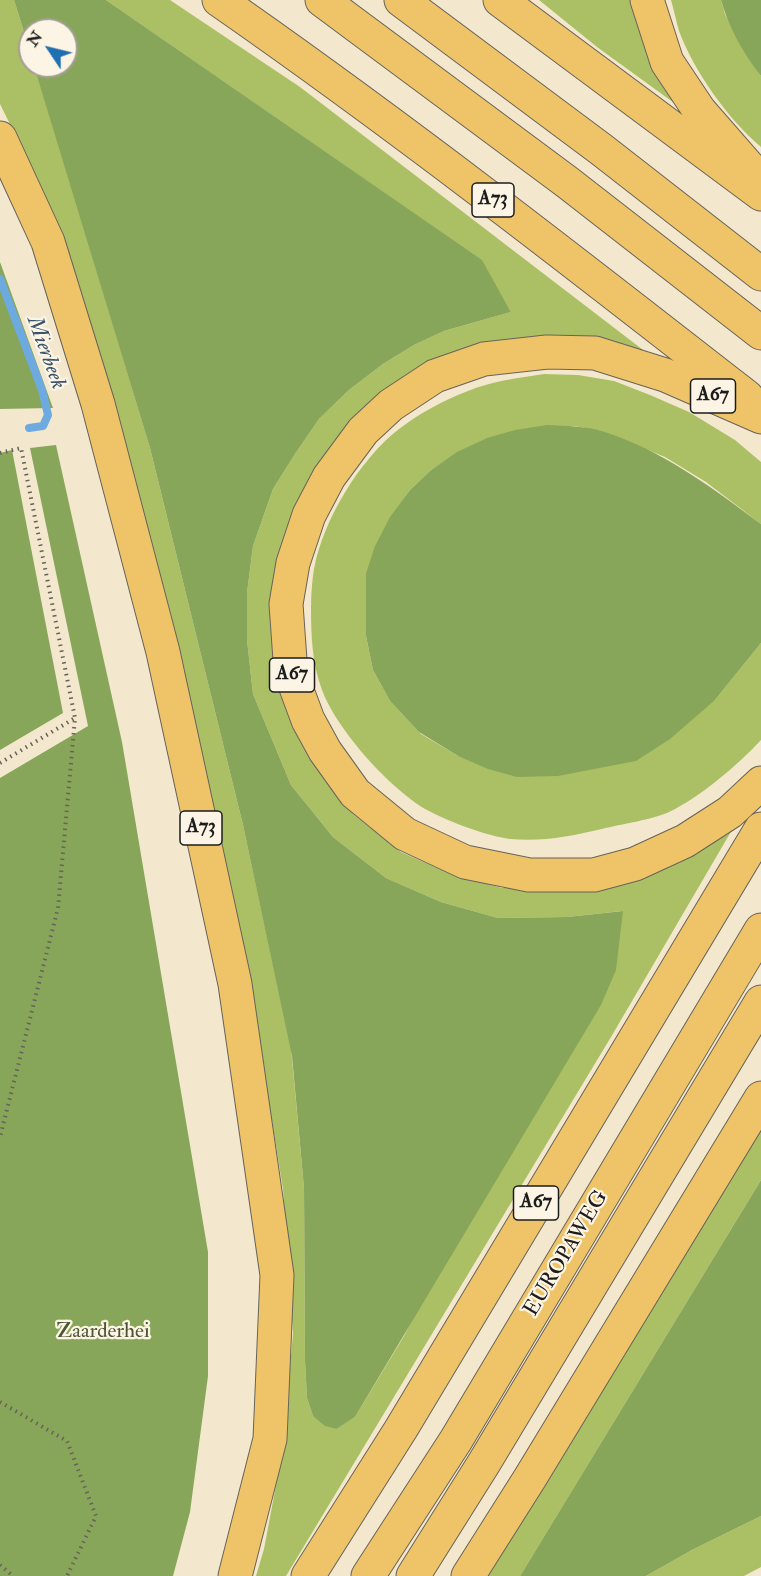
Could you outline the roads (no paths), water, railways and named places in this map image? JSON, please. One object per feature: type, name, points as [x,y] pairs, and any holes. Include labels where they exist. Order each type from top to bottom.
[{"type":"highway","name":"A73","points":[[219,0],[296,53],[537,233],[761,408]]},
{"type":"highway","points":[[322,0],[567,182],[761,333]]},
{"type":"highway","points":[[401,0],[602,150],[761,274]]},
{"type":"highway","points":[[500,0],[761,194]]},
{"type":"highway","points":[[647,0],[667,62],[699,110],[761,181]]},
{"type":"highway","name":"A73","points":[[0,138],[48,242],[98,404],[163,652],[236,984],[277,1275],[270,1439],[235,1576]]},
{"type":"highway","name":"A67","points":[[761,417],[665,375],[595,353],[547,352],[484,359],[435,376],[391,405],[363,431],[329,477],[309,515],[293,563],[286,604],[291,674],[308,720],[325,751],[355,793],[405,834],[465,862],[528,875],[594,875],[635,864],[685,841],[730,812],[761,783]]},
{"type":"highway","name":"A67","points":[[308,1576],[401,1429],[761,829]]},
{"type":"highway","name":"EUROPAWEG","points":[[368,1576],[456,1440],[761,930]]},
{"type":"highway","name":"EUROPAWEG","points":[[413,1576],[484,1463],[761,1002]]},
{"type":"highway","points":[[468,1576],[761,1098]]},
{"type":"waterway","name":"Mierbeek","points":[[0,279],[42,390],[48,415],[43,426],[29,428]]},
{"type":"park label","name":"Zaarderhei","points":[[103,1332]]}]
